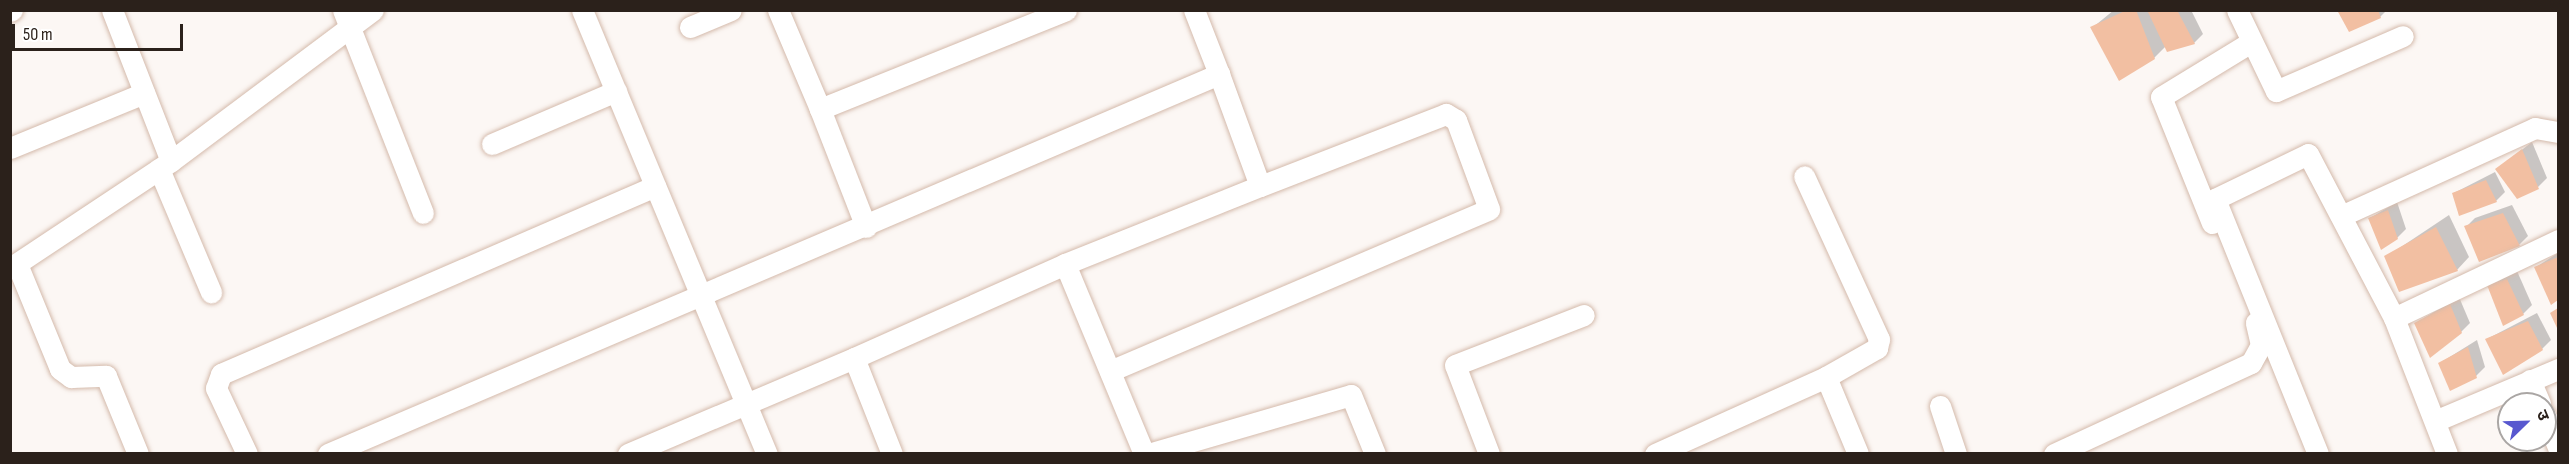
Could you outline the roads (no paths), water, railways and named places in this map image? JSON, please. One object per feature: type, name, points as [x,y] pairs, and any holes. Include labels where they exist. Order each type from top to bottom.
[{"type":"street","points":[[112,10],[144,93],[165,165],[211,292]]},
{"type":"street","points":[[138,453],[106,376],[62,373],[14,266],[165,165],[347,19],[373,10]]},
{"type":"street","points":[[582,10],[767,453]]},
{"type":"street","points":[[690,27],[731,10]]},
{"type":"street","points":[[778,10],[866,227]]},
{"type":"street","points":[[820,109],[1066,10]]},
{"type":"street","points":[[1194,10],[1260,186]]},
{"type":"street","points":[[2237,10],[2271,86],[2279,91],[2403,36]]},
{"type":"street","points":[[347,19],[423,213]]},
{"type":"street","points":[[2054,453],[2251,363],[2259,354],[2259,329],[2160,103],[2171,86],[2251,42]]},
{"type":"street","points":[[328,453],[700,294],[866,227],[1219,74]]},
{"type":"street","points":[[492,144],[616,91]]},
{"type":"street","points":[[10,148],[144,93]]},
{"type":"street","points":[[628,453],[854,358],[1065,264],[1446,114],[1456,120],[1489,209],[1110,371]]},
{"type":"street","points":[[2341,216],[2535,128],[2559,132]]},
{"type":"street","points":[[2318,453],[2216,199],[2308,154],[2394,318],[2447,453]]},
{"type":"street","points":[[1655,453],[1826,377],[1875,350],[1879,339],[1804,176]]},
{"type":"street","points":[[247,453],[216,388],[221,374],[655,186]]},
{"type":"street","points":[[2394,318],[2559,240]]},
{"type":"street","points":[[1065,264],[1146,453],[1351,395],[1375,453]]},
{"type":"street","points":[[1489,453],[1455,365],[1584,315]]},
{"type":"street","points":[[854,358],[892,453]]},
{"type":"street","points":[[2435,421],[2559,369]]},
{"type":"street","points":[[1826,377],[1858,453]]},
{"type":"street","points":[[2530,380],[2535,392]]},
{"type":"street","points":[[1940,406],[1956,453]]}]
